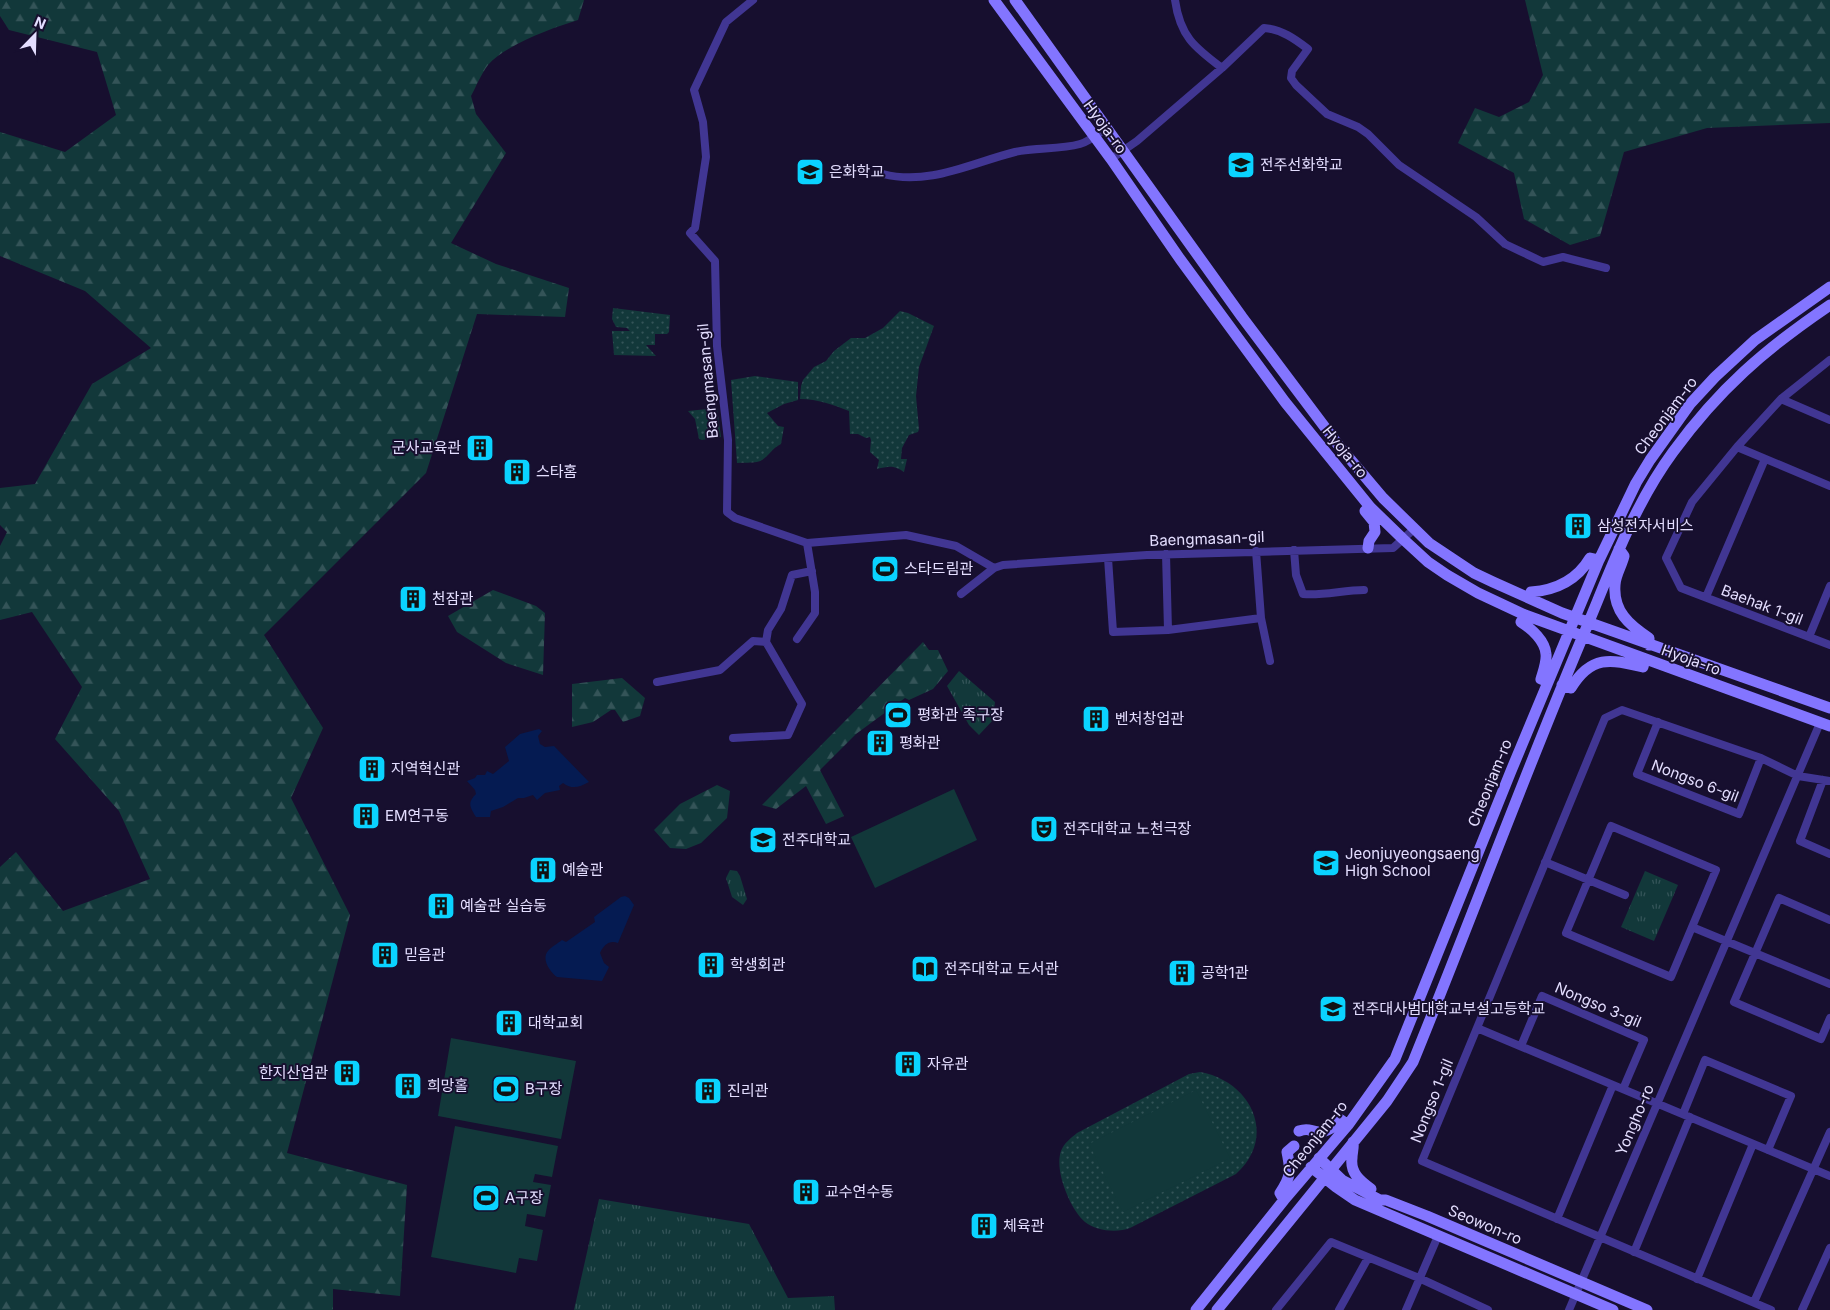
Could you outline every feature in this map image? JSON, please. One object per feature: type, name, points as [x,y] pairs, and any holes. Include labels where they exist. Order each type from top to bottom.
[{"type":"main road","name":"Hyoja-ro","points":[[994,0],[1285,402],[1370,507],[1428,562],[1478,593],[1525,615],[1825,724]]},
{"type":"main road","name":"Hyoja-ro","points":[[1016,0],[1242,318],[1339,446],[1383,498],[1429,543],[1474,572],[1501,586],[1575,618],[1829,706]]},
{"type":"main road","name":"Cheonjam-ro","points":[[1196,1310],[1315,1162],[1348,1125],[1395,1059],[1599,560],[1636,483],[1650,460],[1690,404],[1715,377],[1755,340],[1830,287]]},
{"type":"main road","name":"Cheonjam-ro","points":[[1217,1310],[1387,1101],[1413,1062],[1562,685],[1619,550],[1642,502],[1671,454],[1707,408],[1750,364],[1778,341],[1828,309]]},
{"type":"main road","points":[[1368,548],[1369,541],[1375,532],[1374,522],[1365,511],[1370,507]]},
{"type":"main road","points":[[1619,550],[1624,556],[1615,584],[1618,610],[1634,628],[1649,638],[1649,645]]},
{"type":"main road","points":[[1529,598],[1531,592],[1545,591],[1569,581],[1578,574],[1590,558],[1599,560]]},
{"type":"main road","points":[[1525,615],[1521,622],[1530,627],[1542,643],[1546,655],[1541,679],[1548,682]]},
{"type":"main road","points":[[1562,685],[1571,688],[1577,678],[1595,664],[1613,660],[1643,667],[1645,659]]},
{"type":"main road","points":[[1299,1132],[1306,1128],[1320,1132],[1332,1128],[1341,1120],[1348,1125]]},
{"type":"main road","points":[[1353,1142],[1354,1150],[1351,1161],[1355,1177],[1386,1200]]},
{"type":"main road","points":[[1284,1200],[1280,1194],[1285,1186],[1290,1170],[1287,1152],[1294,1146]]},
{"type":"main road","name":"Seowon-ro","points":[[1315,1162],[1355,1200],[1613,1310]]},
{"type":"main road","name":"Seowon-ro","points":[[1328,1174],[1380,1200],[1386,1200],[1647,1310]]},
{"type":"street","name":"Baengmasan-gil","points":[[753,0],[726,22],[694,90],[703,122],[706,157],[695,228],[690,233],[715,261],[717,346],[728,440],[727,512],[735,518],[807,543],[906,535],[956,546],[994,568]]},
{"type":"street","points":[[1175,0],[1177,15],[1189,38],[1198,50],[1222,68]]},
{"type":"street","points":[[1111,160],[1222,68],[1264,28],[1273,29],[1294,39],[1308,49],[1292,71],[1291,78],[1327,114],[1358,127],[1368,134],[1399,165],[1476,217],[1505,244],[1542,262],[1563,257],[1606,268]]},
{"type":"street","points":[[883,174],[900,178],[941,175],[1016,152],[1081,144],[1094,138],[1106,128]]},
{"type":"street","points":[[1814,298],[1828,309]]},
{"type":"street","points":[[1830,360],[1781,399],[1737,447],[1830,486]]},
{"type":"street","points":[[1781,399],[1830,420]]},
{"type":"street","name":"Baehak 1-gil","points":[[1737,447],[1692,502],[1666,558],[1681,588],[1830,644]]},
{"type":"street","name":"Baehak 1-gil","points":[[1706,597],[1765,459]]},
{"type":"street","name":"Baengmasan-gil","points":[[961,594],[994,568],[1003,565],[1166,554],[1393,548],[1414,529]]},
{"type":"street","points":[[797,639],[815,613],[815,592],[807,543]]},
{"type":"street","points":[[1294,550],[1296,575],[1302,594],[1310,595],[1364,590]]},
{"type":"street","points":[[1256,551],[1261,618],[1270,661]]},
{"type":"street","points":[[1166,554],[1168,630]]},
{"type":"street","points":[[1108,558],[1113,632],[1168,630],[1261,618]]},
{"type":"street","points":[[733,738],[788,735],[802,704],[766,642],[768,630],[781,609],[792,575],[812,572]]},
{"type":"street","name":"Baehak 1-gil","points":[[1809,637],[1830,586]]},
{"type":"street","points":[[657,682],[720,670],[753,641],[766,642]]},
{"type":"street","points":[[1830,854],[1800,840],[1826,780],[1798,776],[1761,758],[1622,710],[1604,718],[1477,1028],[1830,1176]]},
{"type":"street","name":"Nongso 6-gil","points":[[1658,722],[1637,774],[1740,814],[1761,758]]},
{"type":"street","name":"Yongho-ro","points":[[1569,1310],[1798,776],[1825,724]]},
{"type":"street","points":[[1612,826],[1716,870],[1671,977],[1566,933],[1588,880],[1612,826]]},
{"type":"street","points":[[1545,862],[1625,895]]},
{"type":"street","points":[[1830,920],[1779,898],[1734,1002],[1821,1039],[1830,1018]]},
{"type":"street","points":[[1692,927],[1830,984]]},
{"type":"street","name":"Nongso 3-gil","points":[[1521,1046],[1542,996],[1644,1040],[1623,1089]]},
{"type":"street","name":"Nongso 1-gil","points":[[1477,1028],[1422,1161],[1771,1310]]},
{"type":"street","points":[[1634,1252],[1662,1185],[1705,1060],[1791,1096],[1768,1150]]},
{"type":"street","points":[[1556,1219],[1613,1085]]},
{"type":"street","points":[[1754,1302],[1830,1132]]},
{"type":"street","points":[[1697,1278],[1754,1144]]},
{"type":"street","points":[[1406,1310],[1438,1236]]},
{"type":"street","points":[[1276,1310],[1331,1242],[1419,1278],[1469,1306],[1488,1310]]},
{"type":"street","points":[[1802,1310],[1830,1248]]},
{"type":"street","points":[[1339,1310],[1368,1258]]},
{"type":"green space","points":[[0,0],[584,0],[578,20],[543,32],[517,44],[488,65],[481,76],[471,96],[476,114],[506,153],[451,243],[496,264],[569,288],[565,317],[477,314],[426,473],[264,635],[323,728],[291,798],[350,915],[287,1153],[407,1185],[400,1296],[333,1289],[333,1310],[0,1310],[0,867],[16,852],[63,911],[150,879],[119,811],[55,739],[82,687],[32,612],[0,620],[0,546],[7,532],[0,525],[0,488],[35,484],[92,384],[151,348],[85,291],[0,256],[0,132],[65,152],[116,115],[97,52],[9,30],[0,16]]},
{"type":"green space","points":[[1525,0],[1830,0],[1830,123],[1707,128],[1624,152],[1600,236],[1570,245],[1524,219],[1514,173],[1458,143],[1475,108],[1499,117],[1529,102],[1543,75]]},
{"type":"green space","points":[[613,308],[670,315],[669,332],[667,334],[655,334],[655,345],[646,345],[656,356],[614,355],[612,331],[630,331],[627,328],[616,327],[612,319]]},
{"type":"green space","points":[[900,311],[934,326],[919,367],[916,396],[919,429],[918,432],[909,435],[902,448],[901,459],[907,459],[904,472],[891,467],[877,469],[879,460],[870,452],[870,437],[866,438],[858,434],[850,434],[849,411],[819,401],[800,399],[803,380],[814,367],[826,361],[834,351],[851,338],[865,338],[883,328]]},
{"type":"green space","points":[[755,376],[798,382],[798,400],[784,404],[767,413],[778,426],[784,427],[781,444],[760,461],[737,463],[731,380]]},
{"type":"green space","points":[[717,408],[721,437],[699,439],[695,419],[688,411]]},
{"type":"green space","points":[[493,590],[536,606],[545,613],[543,675],[506,663],[457,632],[448,616]]},
{"type":"green space","points":[[923,642],[929,650],[938,650],[948,671],[933,689],[909,700],[905,698],[856,734],[820,770],[844,816],[826,824],[806,786],[776,809],[762,805]]},
{"type":"green space","points":[[959,671],[995,702],[993,720],[979,735],[969,725],[947,686]]},
{"type":"green space","points":[[622,678],[645,698],[640,716],[623,722],[615,710],[611,710],[593,722],[572,727],[572,684]]},
{"type":"green space","name":"평화관 족구장","points":[[905,706],[910,713],[891,724],[887,716]]},
{"type":"green space","points":[[717,785],[730,791],[727,818],[701,843],[686,849],[670,848],[654,830],[680,804]]},
{"type":"green space","points":[[954,789],[977,840],[875,888],[851,837]]},
{"type":"green space","points":[[730,870],[737,871],[740,876],[747,899],[743,905],[732,897],[726,878]]},
{"type":"green space","points":[[1645,871],[1678,885],[1654,941],[1621,927]]},
{"type":"green space","name":"B구장","points":[[451,1038],[576,1061],[561,1139],[438,1116]]},
{"type":"green space","points":[[1200,1072],[1218,1077],[1233,1086],[1245,1098],[1253,1112],[1257,1127],[1255,1143],[1249,1159],[1236,1174],[1125,1230],[1107,1230],[1085,1222],[1074,1208],[1065,1189],[1059,1159],[1064,1146],[1077,1133],[1189,1074]]},
{"type":"green space","points":[[1196,1090],[1230,1158],[1123,1212],[1089,1144]]},
{"type":"green space","name":"A구장","points":[[455,1126],[558,1146],[552,1177],[535,1174],[533,1182],[551,1185],[545,1217],[527,1214],[525,1226],[543,1230],[537,1261],[519,1258],[516,1273],[431,1257]]},
{"type":"green space","points":[[599,1199],[749,1224],[788,1298],[834,1296],[835,1310],[574,1310]]},
{"type":"water","points":[[539,729],[542,731],[538,736],[540,744],[545,747],[554,746],[589,782],[576,787],[563,783],[559,786],[560,790],[545,793],[537,800],[533,795],[518,798],[503,807],[491,811],[490,817],[476,817],[470,805],[471,800],[476,794],[475,790],[467,781],[475,778],[477,775],[485,775],[487,771],[493,774],[509,761],[505,747],[520,734]]},
{"type":"water","points":[[625,896],[634,905],[618,943],[612,942],[607,944],[600,953],[604,963],[609,967],[602,981],[557,977],[554,975],[549,969],[545,958],[549,950],[562,940],[566,942],[595,922],[594,917]]},
{"type":"place","name":"전주선화학교","points":[[1241,165]]},
{"type":"place","name":"은화학교","points":[[810,172]]},
{"type":"place","name":"군사교육관","points":[[480,448]]},
{"type":"place","name":"스타홈","points":[[517,472]]},
{"type":"place","name":"삼성전자서비스","points":[[1578,526]]},
{"type":"place","name":"스타드림관","points":[[885,569]]},
{"type":"place","name":"천잠관","points":[[413,599]]},
{"type":"place","name":"평화관 족구장","points":[[898,715]]},
{"type":"place","name":"벤처창업관","points":[[1096,719]]},
{"type":"place","name":"평화관","points":[[880,743]]},
{"type":"place","name":"지역혁신관","points":[[372,769]]},
{"type":"place","name":"EM연구동","points":[[366,816]]},
{"type":"place","name":"전주대학교 노천극장","points":[[1044,829]]},
{"type":"place","name":"전주대학교","points":[[763,840]]},
{"type":"place","name":"Jeonjuyeongsaeng High School","points":[[1326,863]]},
{"type":"place","name":"예술관","points":[[543,870]]},
{"type":"place","name":"예술관 실습동","points":[[441,906]]},
{"type":"place","name":"믿음관","points":[[385,955]]},
{"type":"place","name":"학생회관","points":[[711,965]]},
{"type":"place","name":"전주대학교 도서관","points":[[925,969]]},
{"type":"place","name":"공학1관","points":[[1182,973]]},
{"type":"place","name":"전주대사범대학교부설고등학교","points":[[1333,1009]]},
{"type":"place","name":"대학교회","points":[[509,1023]]},
{"type":"place","name":"자유관","points":[[908,1064]]},
{"type":"place","name":"한지산업관","points":[[347,1073]]},
{"type":"place","name":"희망홀","points":[[408,1086]]},
{"type":"place","name":"B구장","points":[[506,1089]]},
{"type":"place","name":"진리관","points":[[708,1091]]},
{"type":"place","name":"교수연수동","points":[[806,1192]]},
{"type":"place","name":"A구장","points":[[486,1198]]},
{"type":"place","name":"체육관","points":[[984,1226]]}]
